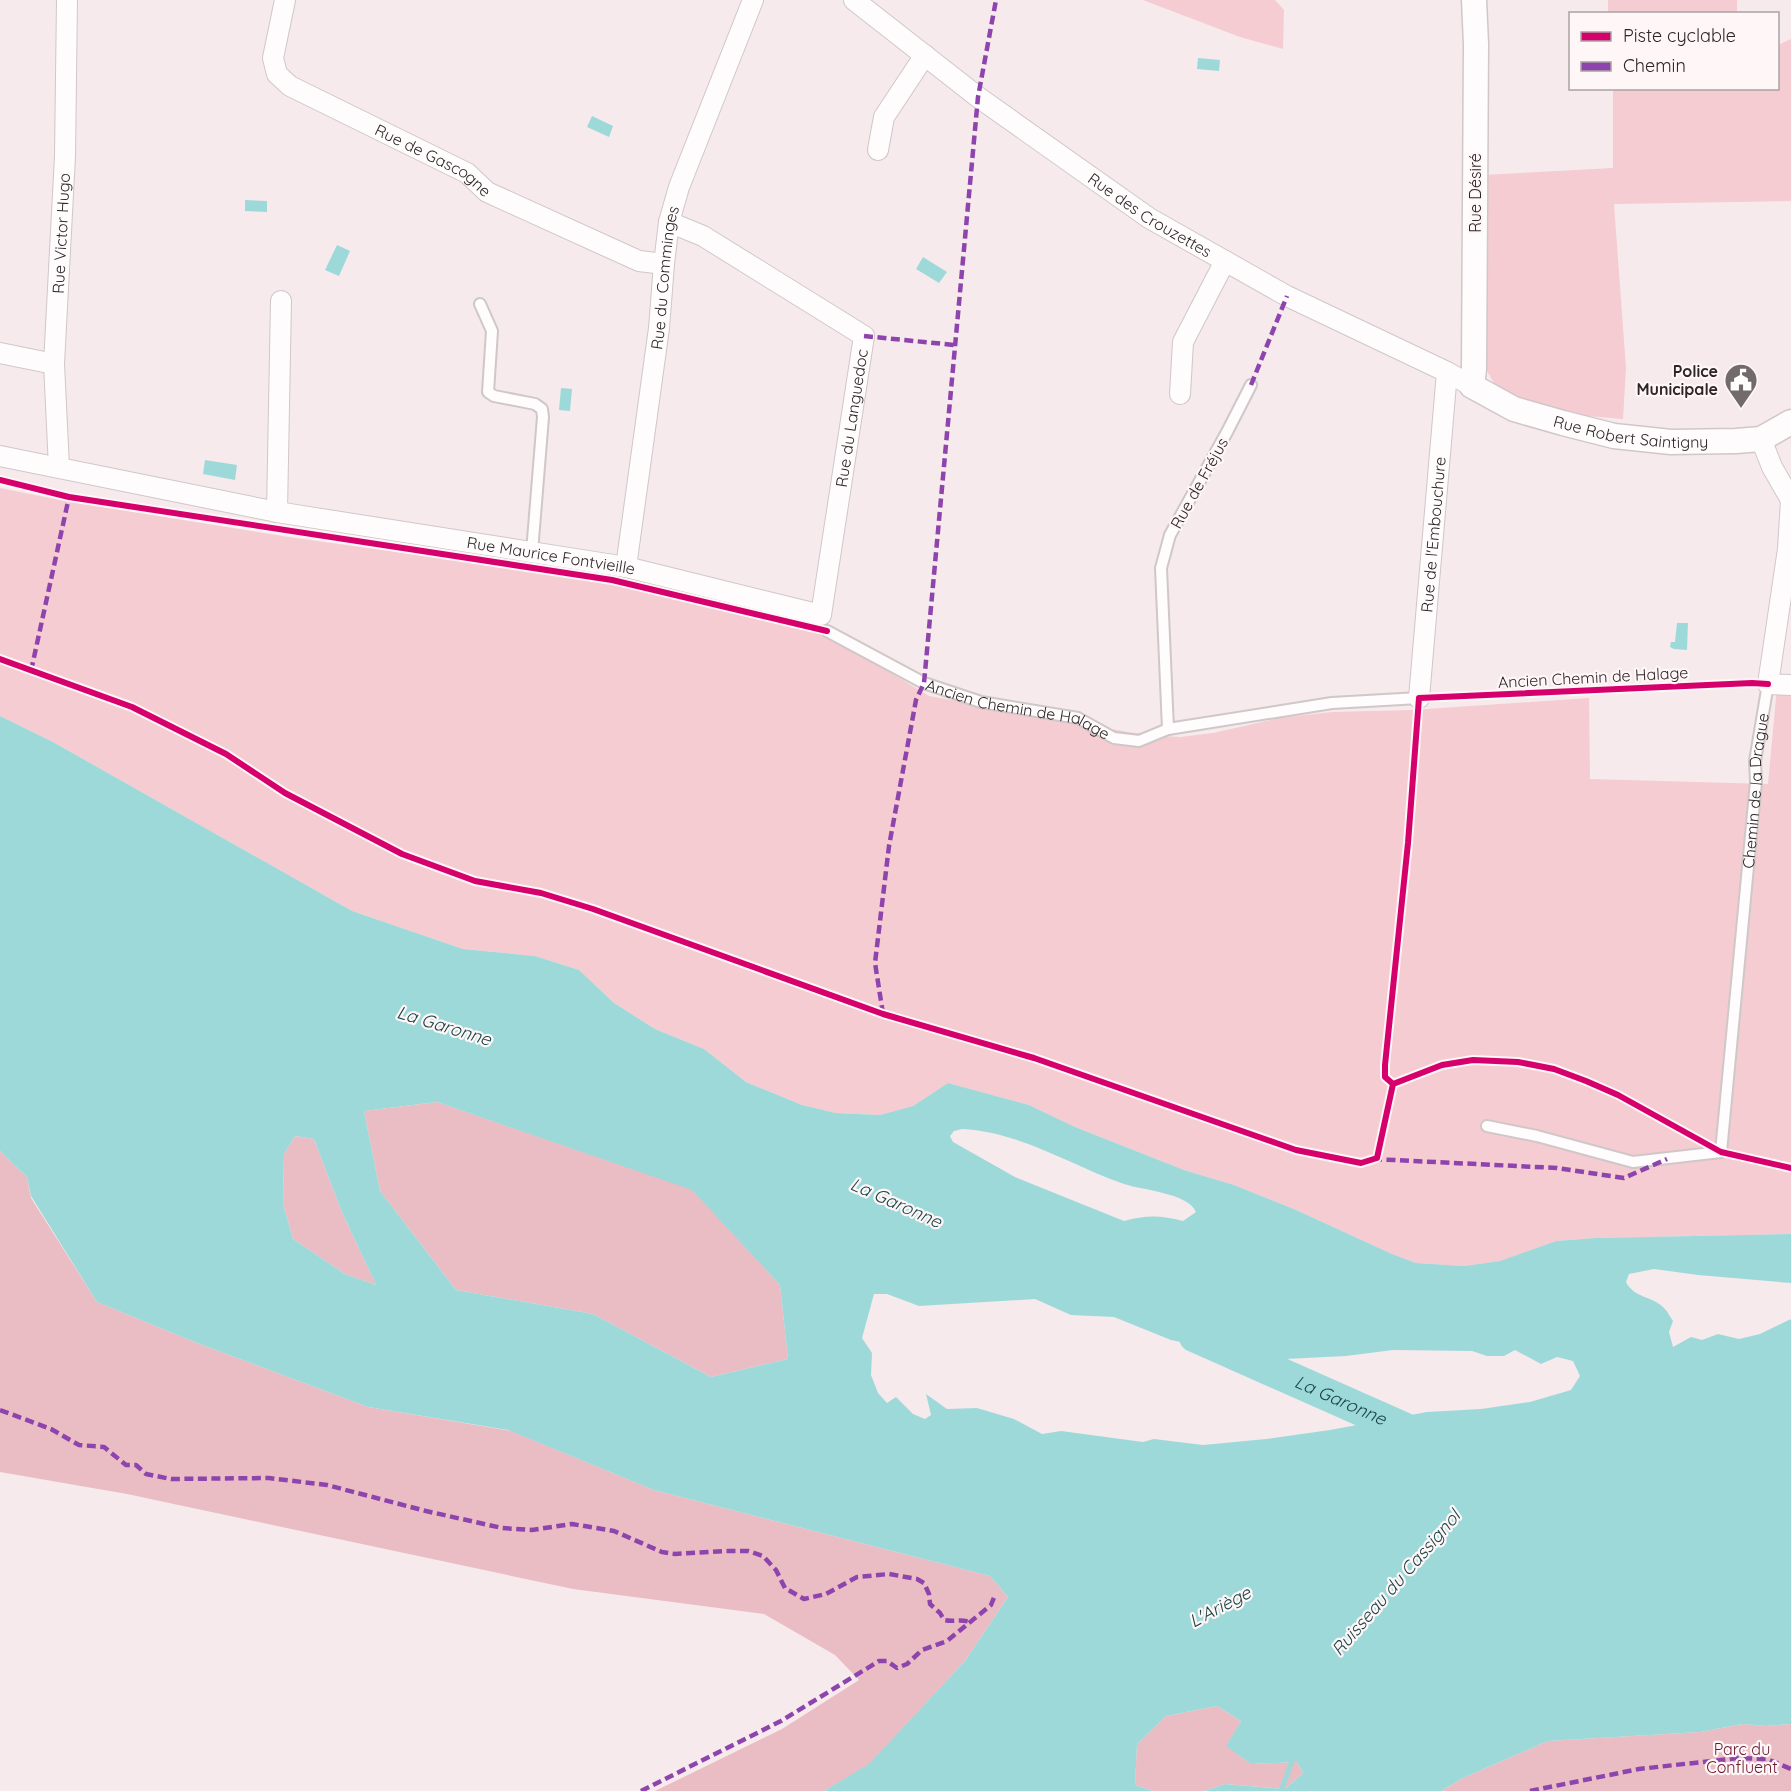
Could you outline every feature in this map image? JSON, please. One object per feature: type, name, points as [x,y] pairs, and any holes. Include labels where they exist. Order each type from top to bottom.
[{"type":"street","name":"Rue Victor Hugo","points":[[59,467],[54,364],[65,156],[67,0]]},
{"type":"street","name":"Rue de Gascogne","points":[[285,0],[273,58],[278,74],[290,86],[467,173],[487,192],[639,261],[663,264]]},
{"type":"street","name":"Rue du Comminges","points":[[626,567],[660,328],[663,264],[669,222],[679,188],[753,0]]},
{"type":"street","name":"Rue des Crouzettes","points":[[854,0],[978,97],[1149,218],[1287,296],[1447,372],[1472,387]]},
{"type":"street","name":"Rue Désiré","points":[[1472,387],[1476,44],[1474,0]]},
{"type":"street","points":[[878,150],[884,117],[925,56]]},
{"type":"street","name":"Rue du Languedoc","points":[[669,222],[703,236],[864,336],[824,623]]},
{"type":"street","points":[[1180,394],[1183,342],[1225,261]]},
{"type":"street","points":[[277,512],[281,301]]},
{"type":"street","points":[[0,352],[54,364]]},
{"type":"street","name":"Rue de l'Embouchure","points":[[1419,698],[1447,372]]},
{"type":"street","name":"Rue Robert Saintigny","points":[[1472,387],[1514,409],[1614,435],[1671,442],[1761,439],[1791,422]]},
{"type":"street","name":"Chemin de la Drague","points":[[1761,439],[1772,467],[1791,500],[1788,549],[1768,684]]},
{"type":"street","name":"Rue Maurice Fontvieille","points":[[0,456],[277,512],[626,567],[824,623]]},
{"type":"street","points":[[1768,684],[1791,685]]},
{"type":"lane","points":[[480,304],[492,331],[488,392],[494,396],[535,404],[542,409],[532,552]]},
{"type":"lane","name":"Rue de Fréjus","points":[[1168,729],[1161,568],[1170,535],[1251,385]]},
{"type":"lane","name":"Ancien Chemin de Halage","points":[[824,623],[924,683],[981,702],[1078,718],[1114,738],[1139,741],[1168,729],[1332,703],[1419,698]]},
{"type":"lane","name":"Chemin de la Drague","points":[[1487,1125],[1633,1162],[1721,1152],[1755,794],[1755,761],[1768,684]]},
{"type":"shaded area","points":[[1143,0],[1275,0],[1284,10],[1283,49],[1240,37]]},
{"type":"shaded area","points":[[1608,0],[1737,0],[1737,12],[1608,12]]},
{"type":"shaded area","points":[[1791,39],[1791,201],[1614,204],[1626,368],[1623,419],[1554,413],[1500,393],[1484,366],[1484,175],[1613,168],[1613,90],[1779,90],[1779,45]]},
{"type":"shaded area","points":[[0,488],[65,501],[295,538],[592,579],[820,634],[853,650],[929,696],[1128,732],[1162,736],[1180,737],[1213,733],[1280,718],[1332,712],[1412,710],[1589,698],[1590,779],[1768,784],[1777,687],[1791,688],[1791,1234],[1595,1238],[1556,1241],[1501,1261],[1464,1266],[1416,1263],[1294,1209],[1234,1185],[1184,1170],[1075,1127],[1029,1105],[948,1083],[913,1106],[880,1115],[836,1113],[802,1105],[746,1082],[704,1049],[655,1029],[614,1003],[579,970],[535,956],[463,949],[352,911],[53,742],[0,716]]},
{"type":"green space","points":[[437,1102],[692,1189],[780,1285],[788,1359],[711,1377],[593,1314],[456,1290],[380,1191],[364,1111]]},
{"type":"green space","points":[[295,1136],[314,1139],[341,1210],[376,1285],[345,1274],[293,1239],[283,1204],[284,1154]]},
{"type":"green space","points":[[0,1151],[27,1177],[31,1198],[97,1302],[197,1343],[368,1407],[511,1431],[654,1490],[990,1576],[1008,1597],[965,1661],[869,1765],[824,1791],[655,1791],[782,1729],[859,1680],[835,1655],[764,1614],[573,1589],[127,1494],[0,1472]]},
{"type":"green space","points":[[1217,1706],[1241,1721],[1227,1746],[1251,1764],[1297,1762],[1303,1773],[1285,1789],[1225,1784],[1204,1791],[1153,1791],[1135,1785],[1137,1744],[1166,1716]]},
{"type":"green space","name":"Parc du Confluent","points":[[1743,1724],[1766,1726],[1791,1724],[1791,1791],[1441,1791],[1463,1778],[1548,1741],[1700,1732]]},
{"type":"water","points":[[1198,58],[1220,60],[1219,71],[1197,69]]},
{"type":"water","points":[[592,116],[613,126],[609,137],[587,127]]},
{"type":"water","points":[[245,200],[267,201],[267,212],[245,211]]},
{"type":"water","points":[[337,245],[350,251],[339,276],[325,270]]},
{"type":"water","points":[[923,257],[947,272],[939,283],[916,269]]},
{"type":"water","points":[[561,388],[572,389],[570,411],[559,410]]},
{"type":"water","points":[[205,460],[237,465],[235,480],[203,474]]},
{"type":"water","points":[[1677,623],[1688,623],[1687,650],[1670,647],[1671,642],[1675,642]]},
{"type":"water","name":"L'Ariège","points":[[0,716],[53,742],[352,911],[463,949],[535,956],[579,970],[614,1003],[655,1029],[704,1049],[746,1082],[802,1105],[836,1113],[880,1115],[913,1106],[948,1083],[1029,1105],[1075,1127],[1184,1170],[1234,1185],[1294,1209],[1416,1263],[1464,1266],[1500,1261],[1556,1241],[1595,1238],[1791,1234],[1791,1283],[1654,1269],[1629,1274],[1626,1282],[1634,1291],[1655,1301],[1667,1312],[1673,1321],[1669,1332],[1673,1347],[1691,1337],[1702,1340],[1718,1334],[1739,1339],[1760,1334],[1791,1319],[1791,1724],[1766,1726],[1743,1724],[1700,1732],[1548,1741],[1463,1778],[1441,1791],[1204,1791],[1225,1784],[1285,1789],[1303,1773],[1297,1762],[1251,1764],[1226,1746],[1241,1721],[1217,1706],[1166,1716],[1137,1744],[1135,1785],[1153,1791],[824,1791],[869,1764],[965,1661],[1008,1597],[990,1576],[654,1490],[508,1430],[368,1407],[197,1343],[97,1302],[31,1196],[27,1177],[0,1151]],"holes":[[[437,1102],[692,1190],[780,1285],[788,1359],[711,1377],[593,1314],[456,1290],[380,1191],[364,1111]],[[962,1129],[984,1131],[1005,1136],[1045,1150],[1124,1184],[1174,1196],[1184,1200],[1196,1212],[1183,1221],[1153,1216],[1124,1221],[1015,1177],[953,1142],[950,1136],[954,1131]],[[295,1136],[314,1139],[341,1210],[376,1285],[345,1274],[293,1239],[283,1204],[284,1154]],[[874,1294],[887,1294],[919,1306],[1035,1299],[1071,1315],[1114,1317],[1171,1340],[1267,1360],[1346,1356],[1393,1350],[1472,1351],[1487,1356],[1504,1356],[1515,1350],[1541,1364],[1557,1357],[1573,1361],[1580,1376],[1571,1390],[1530,1402],[1481,1409],[1427,1412],[1266,1439],[1203,1445],[1154,1439],[1143,1442],[1061,1431],[1042,1434],[1014,1419],[977,1408],[947,1409],[926,1394],[931,1415],[925,1419],[913,1414],[896,1397],[887,1403],[878,1393],[871,1375],[872,1353],[862,1338]]]},
{"type":"waterway","name":"La Garonne","points":[[1195,1336],[1425,1438]]},
{"type":"waterway","name":"Ruisseau du Cassignol","points":[[1281,1791],[1294,1756]]},
{"type":"marked path","points":[[883,1014],[875,963],[889,846],[916,700],[924,683],[978,97],[996,0]]},
{"type":"marked path","points":[[1251,385],[1287,296]]},
{"type":"marked path","points":[[864,336],[954,345]]},
{"type":"marked path","points":[[31,671],[69,497]]},
{"type":"marked path","points":[[1373,1159],[1557,1168],[1624,1178],[1667,1159]]},
{"type":"marked path","points":[[0,1410],[51,1429],[79,1445],[104,1447],[126,1465],[136,1465],[146,1474],[171,1479],[269,1478],[327,1485],[502,1528],[532,1530],[572,1524],[614,1531],[662,1552],[675,1554],[748,1551],[763,1556],[776,1570],[785,1588],[804,1599],[826,1594],[857,1577],[889,1574],[917,1579],[924,1583],[930,1604],[944,1620],[970,1622]]},
{"type":"marked path","points":[[641,1791],[781,1721],[879,1661],[887,1661],[897,1668],[907,1664],[922,1650],[947,1641],[991,1605],[995,1595]]},
{"type":"marked path","points":[[1530,1791],[1639,1769],[1738,1758],[1767,1759],[1791,1769]]},
{"type":"cycle path","points":[[0,480],[69,497],[612,580],[827,631]]},
{"type":"cycle path","points":[[0,659],[132,707],[226,754],[285,793],[402,854],[475,881],[541,893],[593,909],[883,1014],[1034,1058],[1296,1150],[1361,1163],[1377,1158],[1393,1084]]},
{"type":"cycle path","points":[[1393,1084],[1385,1077],[1385,1065],[1408,843],[1419,698],[1768,684]]},
{"type":"cycle path","points":[[1393,1084],[1442,1065],[1473,1060],[1518,1062],[1554,1069],[1618,1095],[1721,1152],[1791,1168]]},
{"type":"place","name":"Police Municipale","points":[[1741,409]]}]
